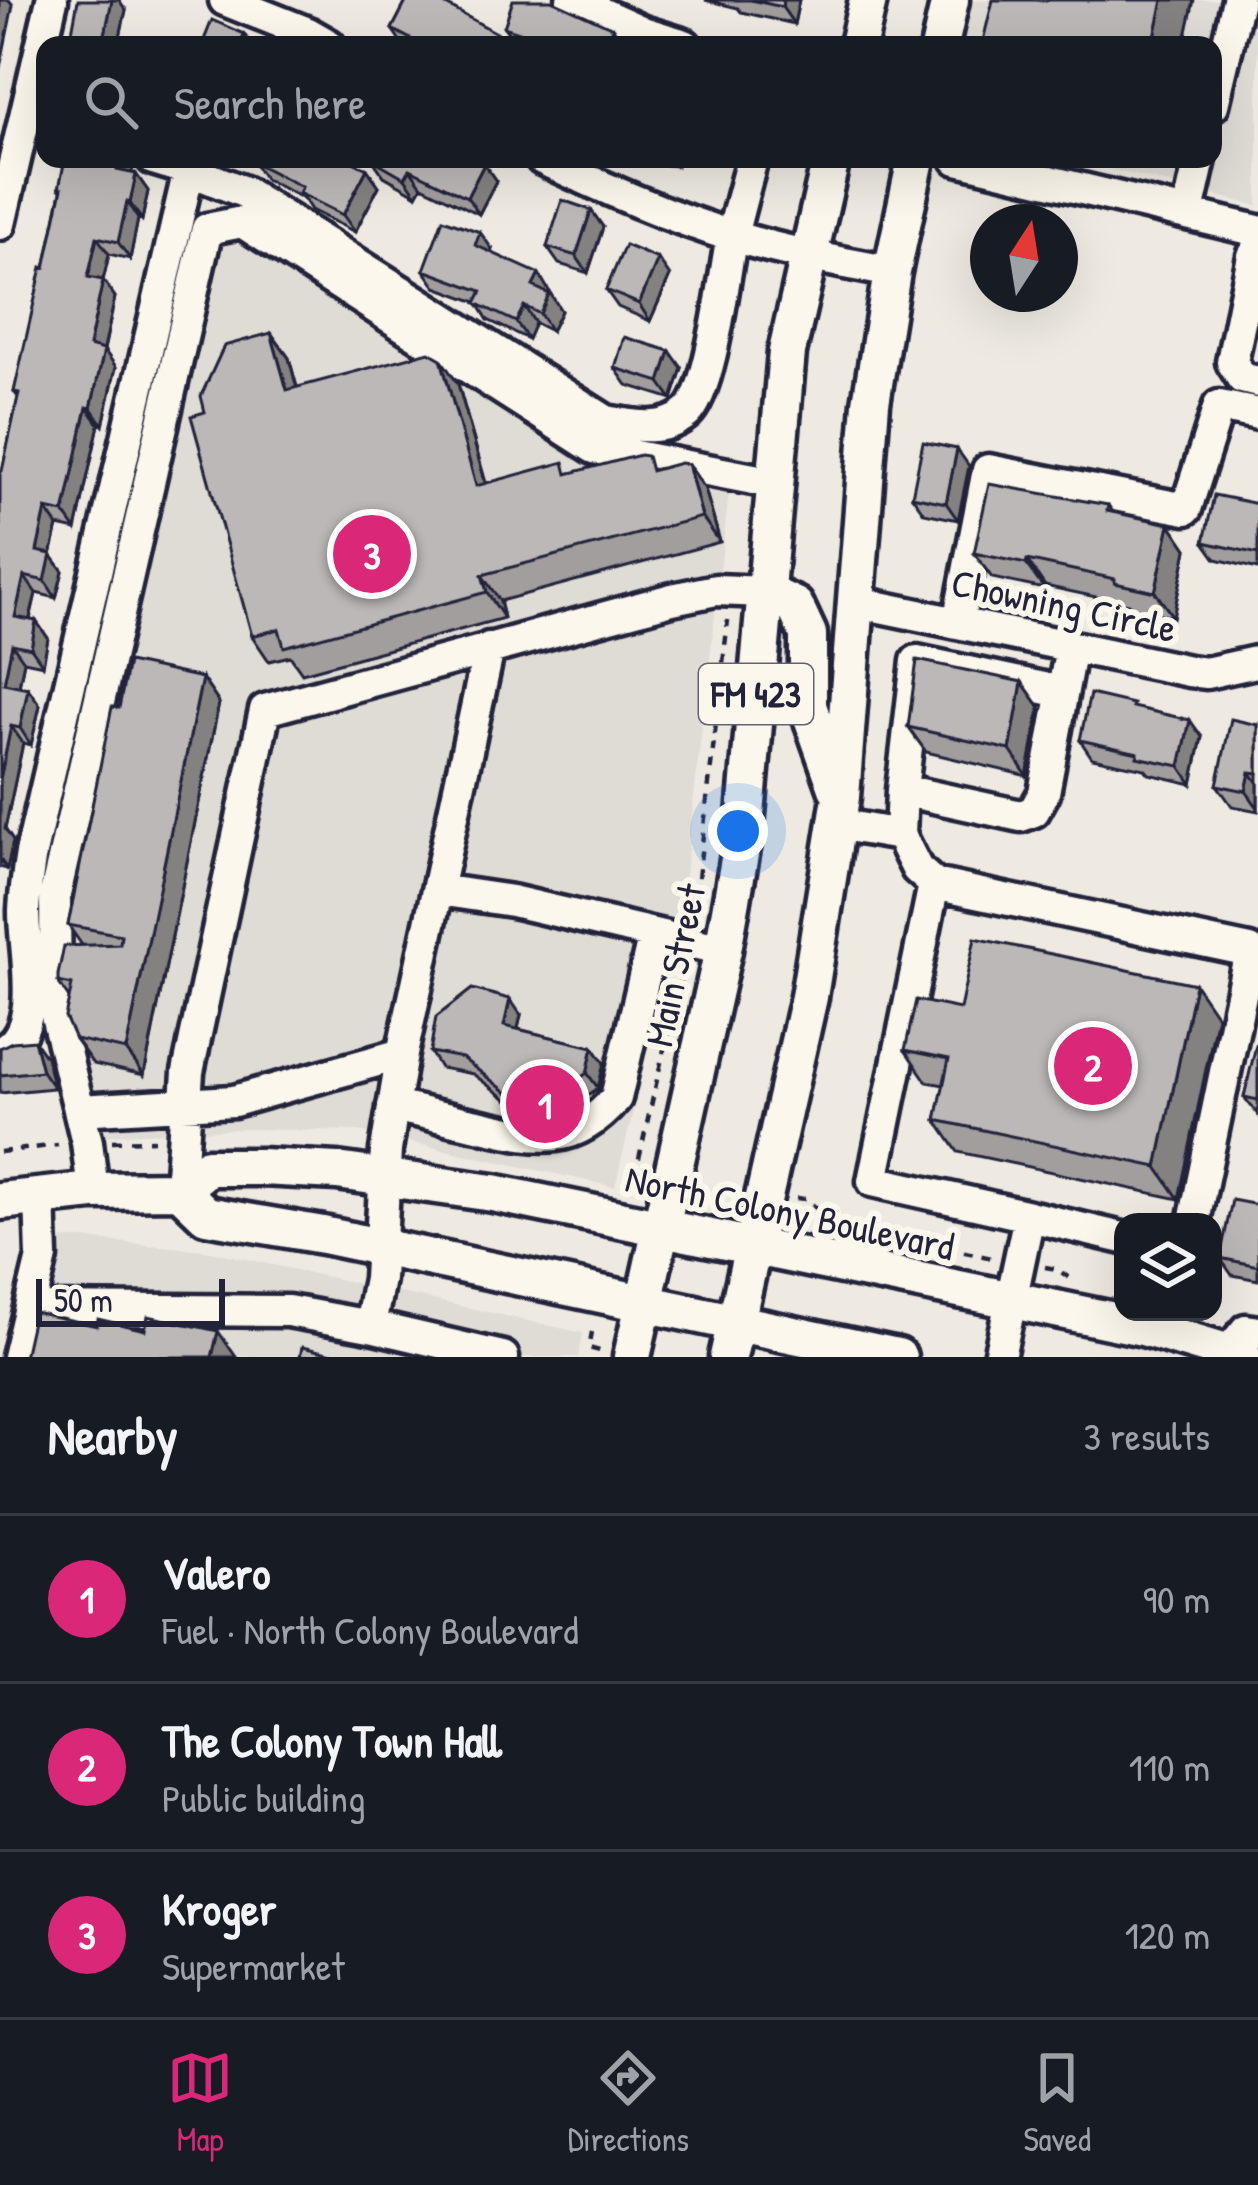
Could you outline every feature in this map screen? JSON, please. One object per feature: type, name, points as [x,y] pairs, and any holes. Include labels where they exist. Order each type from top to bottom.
[{"type":"main road","points":[[860,36],[868,0]]},
{"type":"main road","points":[[942,36],[950,0]]},
{"type":"main road","name":"Main Street","points":[[618,1354],[645,1304],[706,946],[745,826],[748,590],[774,483],[787,352],[829,168]]},
{"type":"main road","name":"FM 423","points":[[732,1340],[809,997],[838,811],[871,403],[914,168]]},
{"type":"main road","points":[[748,590],[795,606],[808,634],[808,706],[838,811]]},
{"type":"main road","name":"North Colony Boulevard","points":[[0,1201],[94,1191],[180,1190],[208,1167],[385,1176],[494,1193],[1243,1347]]},
{"type":"main road","points":[[180,1190],[206,1215],[645,1304],[732,1340],[898,1357]]},
{"type":"street","points":[[43,36],[52,0]]},
{"type":"street","points":[[225,0],[313,36]]},
{"type":"street","points":[[572,0],[656,36]]},
{"type":"street","points":[[1222,68],[1238,0]]},
{"type":"street","points":[[0,224],[36,67]]},
{"type":"street","points":[[182,168],[244,192],[606,421],[640,428],[664,426],[688,412],[703,387],[750,168]]},
{"type":"street","points":[[561,168],[732,236],[892,272]]},
{"type":"street","points":[[996,168],[1258,230]]},
{"type":"street","points":[[1188,212],[1198,168]]},
{"type":"street","points":[[0,1052],[13,1047],[27,1022],[24,910],[31,853],[189,170]]},
{"type":"street","points":[[94,1191],[56,1015],[55,895],[207,229],[242,222],[594,448],[774,483]]},
{"type":"street","points":[[1258,249],[1232,362],[1242,378],[1258,382]]},
{"type":"street","points":[[958,623],[988,470],[1186,509],[1219,406],[1258,414]]},
{"type":"street","points":[[180,1190],[188,1072],[265,710],[672,599],[748,590]]},
{"type":"street","name":"Chowning Circle","points":[[856,602],[1206,673],[1256,662]]},
{"type":"street","points":[[902,790],[1021,816],[1034,811],[1044,793],[1071,647]]},
{"type":"street","points":[[370,1326],[402,1054],[489,648]]},
{"type":"street","points":[[1062,692],[916,662],[900,836],[916,869],[934,884],[1250,951],[1196,1213]]},
{"type":"street","points":[[838,811],[900,836]]},
{"type":"street","points":[[934,884],[873,1181],[1114,1236]]},
{"type":"street","points":[[438,890],[706,946]]},
{"type":"street","points":[[393,1106],[540,1138],[577,1131],[600,1118],[616,1098],[654,934]]},
{"type":"street","points":[[79,1110],[234,1101],[402,1054]]},
{"type":"street","points":[[18,1357],[43,1258],[40,1195]]},
{"type":"street","points":[[999,1357],[1029,1216]]},
{"type":"street","points":[[30,1309],[289,1312],[503,1357]]},
{"type":"path","points":[[615,1192],[634,1180],[706,946],[700,869],[748,590]]},
{"type":"path","points":[[0,1152],[87,1142],[183,1139]]},
{"type":"path","points":[[796,1198],[806,1199],[832,1222],[1057,1269],[1078,1284]]},
{"type":"path","points":[[592,1332],[590,1348],[618,1354]]},
{"type":"shaded area","points":[[973,0],[1258,0],[1258,206],[1106,168],[1222,168],[1222,36],[965,36]]},
{"type":"shaded area","points":[[244,200],[607,433],[733,457],[681,910],[615,1187],[359,1131],[243,1129],[74,1138],[44,1009],[44,874],[195,211]]},
{"type":"shaded area","points":[[83,1239],[205,1250],[583,1333],[578,1357],[1,1357],[25,1240]]},
{"type":"building","points":[[78,0],[112,0],[105,36],[72,32]]},
{"type":"building","points":[[407,0],[437,0],[502,36],[405,36],[392,29]]},
{"type":"building","points":[[513,0],[551,0],[613,28],[609,36],[531,36],[504,27]]},
{"type":"building","points":[[751,0],[783,0],[782,7]]},
{"type":"building","points":[[993,0],[1163,0],[1155,36],[984,36]]},
{"type":"building","points":[[212,20],[244,34],[243,36],[206,36]]},
{"type":"building","points":[[63,168],[117,168],[136,174],[118,242],[97,237],[88,277],[103,280],[89,346],[104,350],[64,513],[46,509],[37,551],[51,554],[45,581],[24,576],[15,617],[36,621],[31,648],[12,644],[4,683],[28,688],[20,728],[11,726],[0,779],[0,471]]},
{"type":"building","points":[[265,168],[367,169],[343,215],[299,193],[302,187]]},
{"type":"building","points":[[388,168],[482,168],[467,197],[410,169],[405,178]]},
{"type":"building","points":[[562,200],[591,210],[576,256],[547,247]]},
{"type":"building","points":[[443,219],[480,232],[475,245],[539,274],[533,286],[549,294],[540,314],[524,306],[516,322],[476,303],[482,291],[424,270]]},
{"type":"building","points":[[625,245],[658,259],[639,304],[606,290]]},
{"type":"building","points":[[271,333],[287,390],[429,352],[441,359],[476,486],[564,462],[567,474],[640,455],[647,456],[651,471],[688,464],[702,517],[482,575],[487,592],[284,647],[279,629],[252,636],[191,416],[205,412],[201,396],[224,346]]},
{"type":"building","points":[[624,337],[670,351],[660,382],[615,368]]},
{"type":"building","points":[[923,442],[957,449],[946,503],[912,496]]},
{"type":"building","points":[[989,484],[1108,505],[1107,511],[1170,524],[1155,592],[1027,560],[1026,564],[974,553]]},
{"type":"building","points":[[1214,495],[1258,504],[1258,554],[1204,542]]},
{"type":"building","points":[[917,660],[1022,682],[1010,750],[908,727]]},
{"type":"building","points":[[128,662],[202,678],[126,1050],[75,1039],[65,1017],[72,985],[58,982],[58,975],[64,946],[120,944],[121,935],[68,925],[112,707],[119,708]]},
{"type":"building","points":[[1090,694],[1190,720],[1180,766],[1080,740]]},
{"type":"building","points":[[1231,719],[1258,725],[1258,773],[1250,772],[1246,791],[1217,785]]},
{"type":"building","points":[[975,938],[1195,984],[1157,1167],[936,1120],[949,1059],[905,1050],[916,1000],[960,1009]]},
{"type":"building","points":[[472,989],[510,999],[504,1026],[593,1047],[587,1073],[555,1097],[517,1100],[462,1058],[430,1052],[436,1017]]},
{"type":"building","points":[[34,1040],[42,1071],[0,1075],[0,1048]]},
{"type":"building","points":[[1258,1045],[1258,1100],[1244,1097]]},
{"type":"building","points":[[1232,1200],[1258,1205],[1258,1266],[1222,1258]]},
{"type":"building","points":[[34,1312],[97,1326],[98,1319],[145,1330],[148,1316],[218,1331],[212,1357],[24,1357]]},
{"type":"building","points":[[302,1347],[345,1357],[300,1357]]},
{"type":"place","name":"Kroger","points":[[372,554]]},
{"type":"place","name":"The Colony Town Hall","points":[[1093,1066]]},
{"type":"place","name":"Valero","points":[[545,1104]]}]
